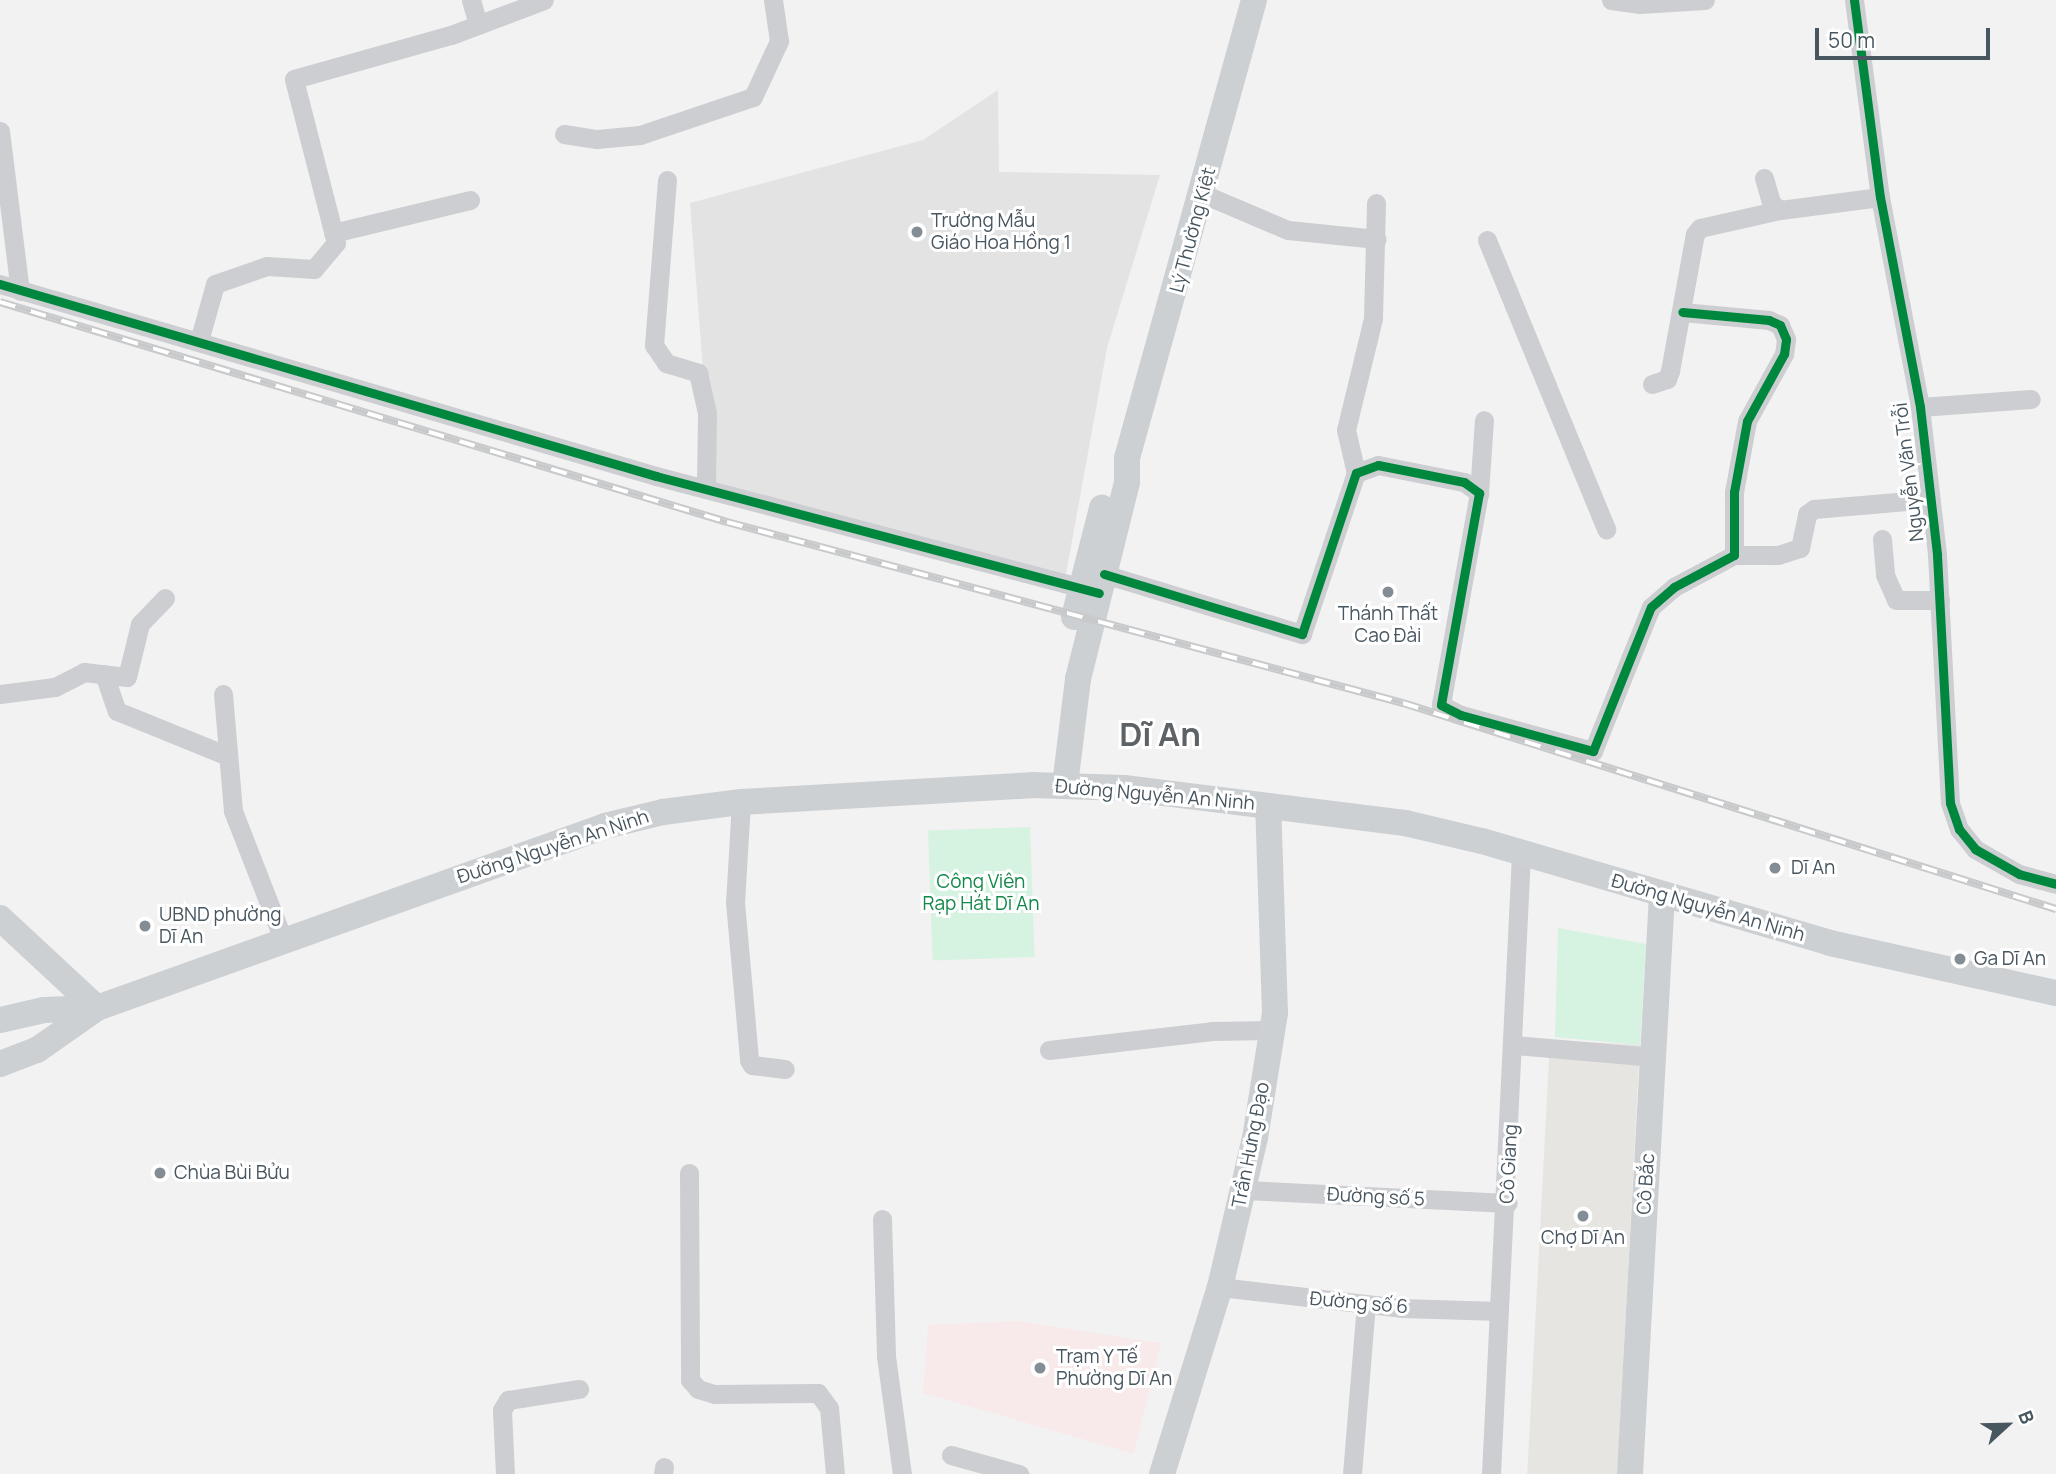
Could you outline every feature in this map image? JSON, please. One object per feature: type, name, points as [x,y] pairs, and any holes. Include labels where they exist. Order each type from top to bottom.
[{"type":"main road","name":"Lý Thường Kiệt","points":[[1056,785],[1061,675],[1095,585],[1127,482],[1127,458],[1203,194],[1254,0]]},
{"type":"main road","name":"Đường Nguyễn An Ninh","points":[[0,1064],[46,1045],[97,1008],[605,826],[663,812],[741,802],[1056,785],[1405,822],[1830,943],[2056,993]]},
{"type":"main road","name":"Trần Hưng Đạo","points":[[1162,1474],[1220,1287],[1244,1190],[1272,1030],[1273,898],[1268,806]]},
{"type":"main road","name":"Cô Bắc","points":[[1630,1474],[1662,894]]},
{"type":"main road","points":[[0,918],[97,1008]]},
{"type":"main road","name":"Đường Nguyễn An Ninh","points":[[0,1020],[44,1010],[97,1008]]},
{"type":"street","points":[[471,0],[478,24]]},
{"type":"street","points":[[199,341],[215,284],[267,266],[314,269],[335,243],[294,79],[478,24],[544,0]]},
{"type":"street","points":[[564,134],[597,139],[640,135],[753,97],[779,41],[773,0]]},
{"type":"street","points":[[1611,0],[1705,0]]},
{"type":"street","name":"Nguyễn Văn Trỗi","points":[[1854,0],[1880,197],[1920,407],[1940,600],[1950,803],[1959,829],[1975,849],[2019,874],[2056,884]]},
{"type":"street","points":[[0,131],[20,291]]},
{"type":"street","points":[[1765,178],[1771,203],[1780,210]]},
{"type":"street","points":[[667,180],[654,345],[666,363],[698,373],[707,413],[706,489]]},
{"type":"street","points":[[1203,194],[1287,230],[1377,239]]},
{"type":"street","points":[[1652,384],[1667,379],[1695,234],[1700,228],[1780,210],[1880,197]]},
{"type":"street","points":[[333,233],[470,200]]},
{"type":"street","points":[[0,284],[706,489],[1302,634],[1356,474],[1346,430],[1373,318],[1376,203]]},
{"type":"street","points":[[1487,240],[1606,529]]},
{"type":"street","points":[[1682,312],[1769,320],[1780,325],[1786,339],[1784,354],[1746,421],[1734,492],[1734,555]]},
{"type":"street","points":[[1920,407],[2031,399]]},
{"type":"street","points":[[1484,420],[1479,493],[1441,705],[1588,752],[1595,747],[1651,607],[1674,587],[1734,555],[1778,555],[1800,548],[1807,514],[1814,509],[1930,499]]},
{"type":"street","points":[[1356,474],[1378,465],[1464,482],[1479,493]]},
{"type":"street","points":[[1882,539],[1885,575],[1896,600],[1940,600]]},
{"type":"street","points":[[0,694],[55,687],[84,672],[127,677],[140,624],[164,598]]},
{"type":"street","points":[[104,674],[117,711],[228,756]]},
{"type":"street","points":[[223,694],[233,811],[284,939]]},
{"type":"street","points":[[741,802],[735,902],[748,1060],[752,1065],[785,1069]]},
{"type":"street","name":"Cô Giang","points":[[1491,1474],[1507,1203],[1521,853]]},
{"type":"street","points":[[1049,1049],[1212,1031],[1272,1030]]},
{"type":"street","points":[[1514,1045],[1654,1057]]},
{"type":"street","points":[[690,1173],[690,1380],[698,1389],[715,1394],[818,1393],[829,1408],[835,1474]]},
{"type":"street","name":"Đường số 5","points":[[1244,1190],[1507,1203]]},
{"type":"street","points":[[882,1219],[886,1356],[902,1474]]},
{"type":"street","name":"Đường số 6","points":[[1220,1287],[1366,1304],[1499,1311]]},
{"type":"street","points":[[1352,1474],[1366,1304]]},
{"type":"street","points":[[505,1474],[502,1409],[508,1400],[579,1390]]},
{"type":"street","points":[[951,1455],[1019,1474]]},
{"type":"shaded area","points":[[998,90],[999,172],[1160,175],[1107,348],[1066,574],[712,485],[690,203],[923,140]]},
{"type":"shaded area","points":[[1550,1040],[1640,1045],[1617,1474],[1527,1474]]},
{"type":"shaded area","name":"Trạm Y Tế Phường Dĩ An","points":[[1018,1321],[1161,1343],[1134,1454],[923,1393],[928,1325]]},
{"type":"green space","name":"Công Viên Rạp Hát Dĩ An","points":[[1030,827],[1035,957],[933,960],[928,831]]},
{"type":"green space","points":[[1558,928],[1646,944],[1640,1045],[1555,1037]]},
{"type":"railway","points":[[0,302],[727,522],[1403,703],[2056,909]]},
{"type":"cycle path","points":[[1854,0],[1880,197],[1920,407],[1937,555],[1950,803],[1959,829],[1975,849],[2019,874],[2056,884]]},
{"type":"cycle path","points":[[0,284],[656,476],[1099,593]]},
{"type":"cycle path","points":[[1104,574],[1302,634],[1356,473],[1378,465],[1464,482],[1479,493],[1441,705],[1461,715],[1593,751],[1651,607],[1674,587],[1734,555],[1734,492],[1747,421],[1784,354],[1786,339],[1780,325],[1769,320],[1682,312]]},
{"type":"place","name":"Trường Mẫu Giáo Hoa Hồng 1","points":[[917,232]]},
{"type":"place","name":"Thánh Thất Cao Đài","points":[[1388,592]]},
{"type":"place","name":"Dĩ An","points":[[1775,868]]},
{"type":"place","name":"UBND phường Dĩ An","points":[[145,926]]},
{"type":"place","name":"Ga Dĩ An","points":[[1960,959]]},
{"type":"place","name":"Chùa Bùi Bửu","points":[[160,1173]]},
{"type":"place","name":"Chợ Dĩ An","points":[[1583,1216]]},
{"type":"place","name":"Trạm Y Tế Phường Dĩ An","points":[[1040,1368]]},
{"type":"district","name":"Dĩ An","points":[[1160,734]]}]
